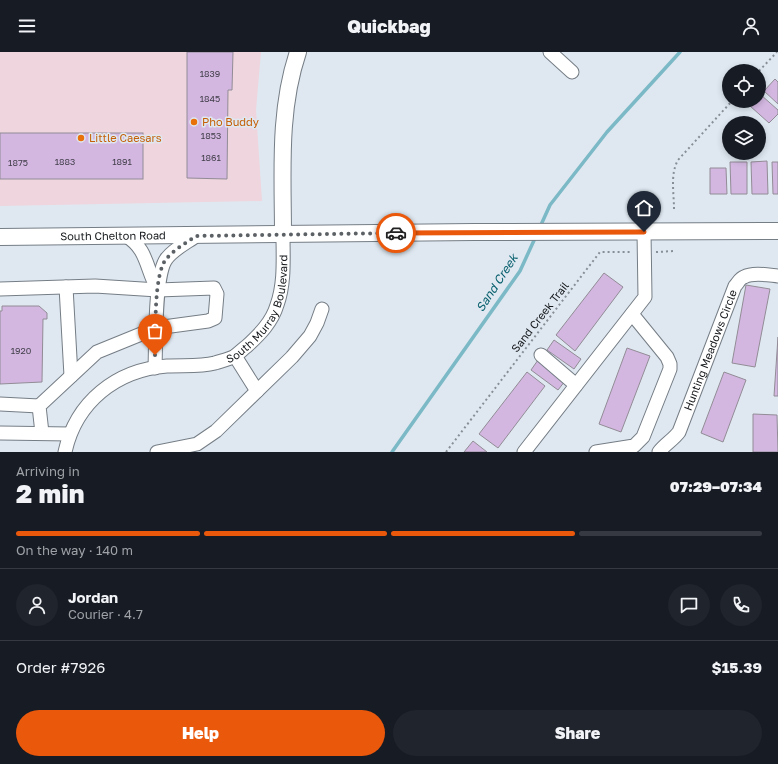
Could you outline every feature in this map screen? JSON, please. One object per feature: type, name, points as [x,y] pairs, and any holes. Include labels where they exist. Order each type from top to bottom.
[{"type":"main road","name":"South Murray Boulevard","points":[[283,235],[284,110],[288,88],[298,52]]},
{"type":"main road","name":"South Chelton Road","points":[[0,237],[474,232],[778,231]]},
{"type":"street","points":[[550,52],[572,72]]},
{"type":"street","points":[[524,452],[645,297],[644,232]]},
{"type":"street","name":"South Murray Boulevard","points":[[65,452],[76,420],[84,409],[104,389],[116,381],[131,374],[155,368],[215,363],[235,356],[261,333],[270,321],[277,306],[281,292],[283,271],[283,235]]},
{"type":"street","points":[[126,236],[139,246],[147,263],[152,280],[158,290]]},
{"type":"street","points":[[155,368],[160,270],[166,259],[174,251],[196,236]]},
{"type":"street","name":"Hunting Meadows Circle","points":[[659,452],[664,445],[673,440],[679,432],[735,286],[744,277],[752,275],[778,276]]},
{"type":"street","points":[[0,289],[95,286],[158,290],[214,288],[216,294],[215,318],[208,321],[156,328],[96,352],[39,406],[0,404]]},
{"type":"street","points":[[66,287],[71,376]]},
{"type":"street","points":[[157,452],[197,444],[216,431],[292,357],[310,336],[322,309]]},
{"type":"street","points":[[596,452],[634,446],[643,437],[670,368],[667,357],[632,314]]},
{"type":"street","points":[[235,356],[257,391]]},
{"type":"street","points":[[541,356],[576,385]]},
{"type":"street","points":[[39,406],[42,433]]},
{"type":"street","points":[[0,433],[70,434]]},
{"type":"path","points":[[766,64],[777,52]]},
{"type":"path","points":[[674,209],[674,167],[678,160],[726,108]]},
{"type":"path","name":"Sand Creek Trail","points":[[446,452],[600,252],[675,251]]},
{"type":"shaded area","points":[[0,52],[261,52],[256,110],[262,201],[0,206]]},
{"type":"building","points":[[187,52],[233,52],[232,90],[228,90],[227,179],[187,178]]},
{"type":"building","points":[[775,79],[778,82],[778,104],[766,93],[766,89]]},
{"type":"building","points":[[766,99],[778,110],[778,114],[769,123],[766,120],[766,116],[761,116],[752,108],[766,108]]},
{"type":"building","points":[[0,133],[143,133],[143,179],[0,179]]},
{"type":"building","points":[[767,161],[768,194],[752,194],[751,162]]},
{"type":"building","points":[[730,162],[747,162],[747,194],[731,194]]},
{"type":"building","points":[[772,162],[778,162],[778,194],[773,194]]},
{"type":"building","points":[[710,168],[726,168],[727,194],[710,194]]},
{"type":"building","points":[[604,273],[623,287],[575,351],[556,335]]},
{"type":"building","points":[[746,285],[770,289],[755,367],[732,363]]},
{"type":"building","points":[[2,306],[39,306],[47,313],[47,319],[43,319],[42,382],[0,384],[0,311],[2,311]]},
{"type":"building","points":[[778,337],[778,396],[774,396]]},
{"type":"building","points":[[554,340],[581,359],[574,369],[547,350]]},
{"type":"building","points":[[627,348],[650,356],[621,432],[599,424]]},
{"type":"building","points":[[538,360],[565,381],[558,390],[531,370]]},
{"type":"building","points":[[527,372],[545,386],[498,448],[479,434]]},
{"type":"building","points":[[724,372],[746,380],[723,442],[701,433]]},
{"type":"building","points":[[753,414],[777,415],[778,452],[753,452]]},
{"type":"building","points":[[473,441],[487,452],[464,452]]},
{"type":"waterway","name":"Sand Creek","points":[[540,227],[550,205],[607,132],[680,52]]},
{"type":"waterway","name":"Sand Creek","points":[[392,452],[520,271],[536,236]]},
{"type":"way so far","points":[[155,355],[160,270],[166,259],[174,251],[196,236],[396,233]]},
{"type":"place","name":"Pho Buddy","points":[[194,122]]},
{"type":"place","name":"Little Caesars","points":[[81,138]]},
{"type":"route","points":[[396,233],[644,232]]}]
